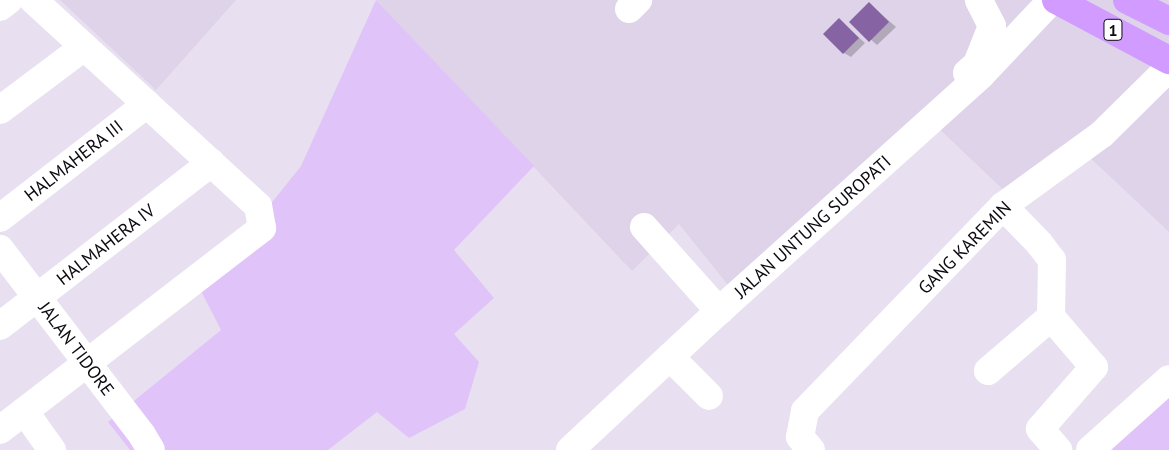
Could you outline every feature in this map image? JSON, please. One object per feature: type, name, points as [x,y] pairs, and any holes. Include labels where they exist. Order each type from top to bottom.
[{"type":"highway","name":"1","points":[[1054,0],[1169,60]]},
{"type":"highway","name":"1","points":[[1128,0],[1169,21]]},
{"type":"street","points":[[0,7],[9,0]]},
{"type":"street","points":[[0,430],[262,228],[258,206],[33,0]]},
{"type":"street","points":[[803,219],[977,64],[992,26],[979,0]]},
{"type":"street","name":"JALAN UNTUNG SUROPATI","points":[[570,450],[719,311],[981,75],[1054,0]]},
{"type":"street","points":[[0,110],[84,47]]},
{"type":"street","name":"GANG KAREMIN","points":[[811,450],[800,437],[805,411],[1003,206],[1102,134],[1169,68]]},
{"type":"street","name":"HALMAHERA III","points":[[0,218],[147,104]]},
{"type":"street","name":"HALMAHERA IV","points":[[0,326],[211,163]]},
{"type":"street","points":[[1003,206],[1039,243],[1052,260],[1051,317],[1094,367],[1040,429],[1058,450]]},
{"type":"street","points":[[644,227],[719,311]]},
{"type":"street","name":"JALAN TIDORE","points":[[0,249],[142,435],[151,450]]},
{"type":"street","points":[[988,370],[1051,317]]},
{"type":"street","points":[[670,357],[709,396]]},
{"type":"street","points":[[1090,450],[1169,378]]},
{"type":"street","points":[[25,412],[52,450]]},
{"type":"shaded area","points":[[60,0],[236,0],[156,90]]},
{"type":"shaded area","points":[[376,0],[1169,0],[1169,232],[1086,154],[1015,201],[930,120],[744,305],[679,224],[632,271]]},
{"type":"shaded area","points":[[376,0],[534,166],[454,250],[494,298],[454,334],[479,362],[465,409],[409,438],[377,412],[328,450],[130,450],[108,422],[221,330],[201,291],[301,166]]},
{"type":"shaded area","points":[[1169,373],[1169,450],[1095,450]]},
{"type":"building","points":[[869,2],[889,22],[869,42],[849,22]]},
{"type":"building","points":[[839,18],[859,38],[843,54],[823,34]]}]
